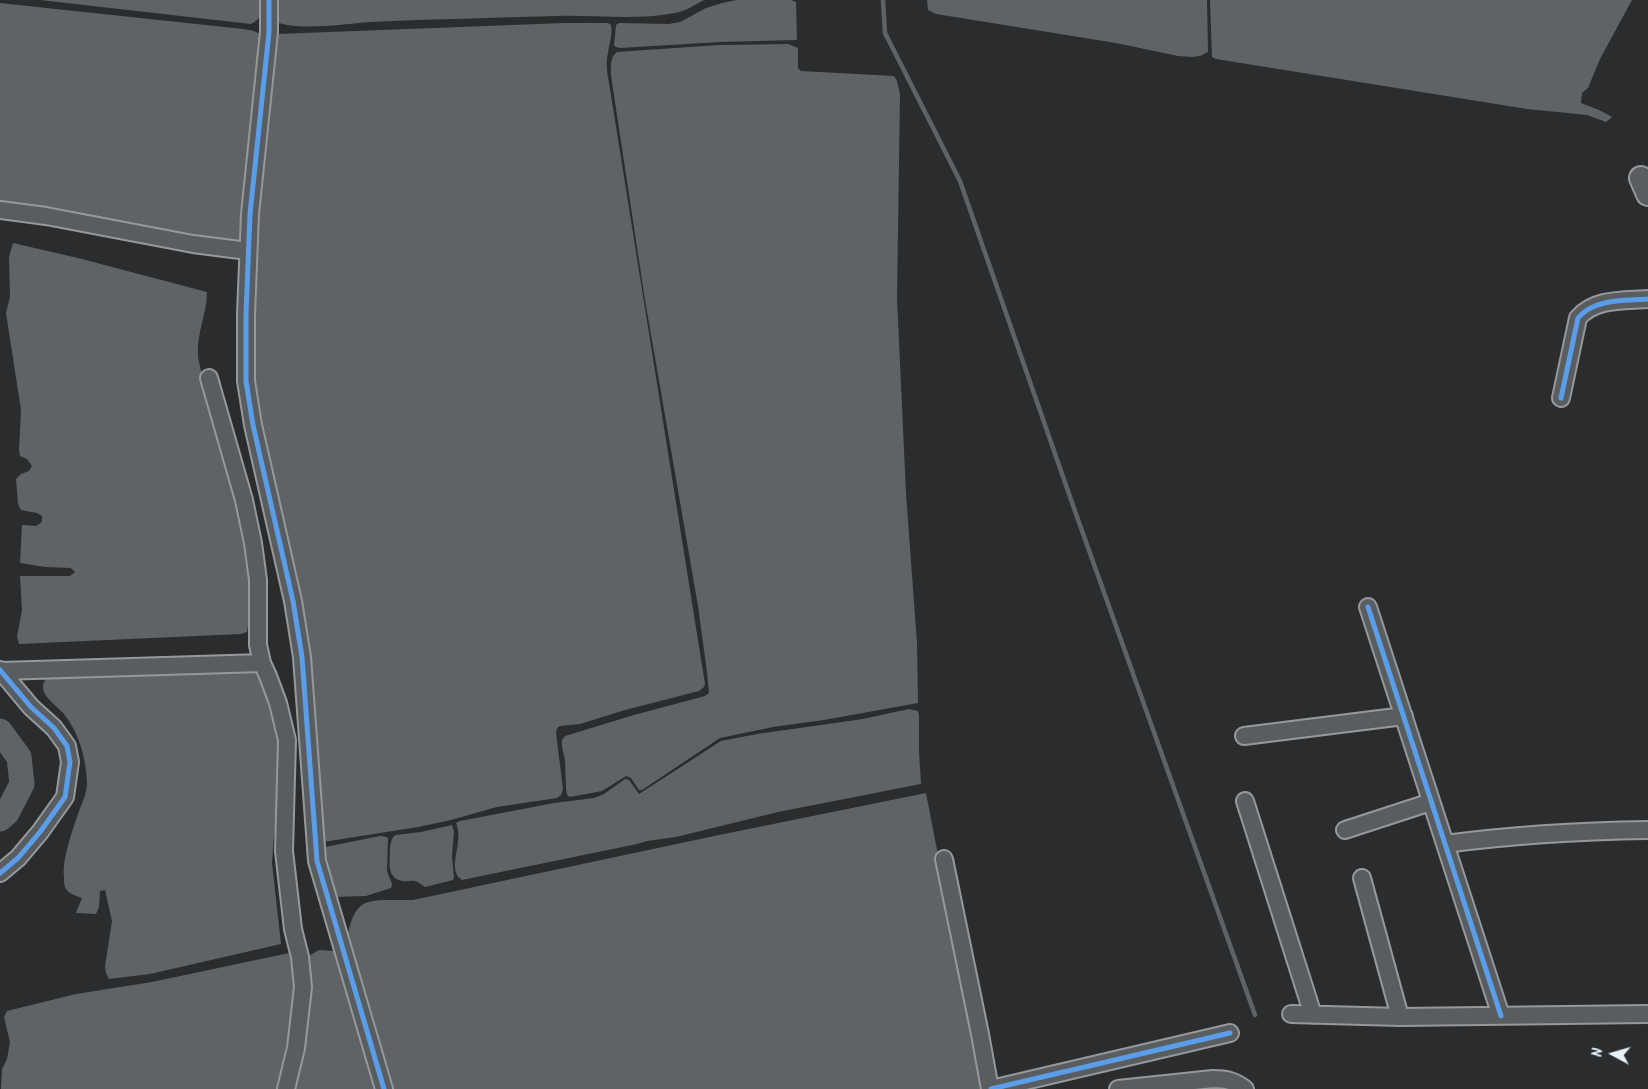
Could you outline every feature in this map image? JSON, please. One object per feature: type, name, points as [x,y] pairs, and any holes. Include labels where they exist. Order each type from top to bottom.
[{"type":"street","points":[[269,0],[268,32],[250,214],[246,381],[253,425],[293,601],[300,648],[317,861],[384,1089]]},
{"type":"street","points":[[0,210],[46,216],[194,244],[248,251]]},
{"type":"street","points":[[1562,398],[1578,318],[1585,310],[1597,305],[1648,299]]},
{"type":"street","points":[[209,378],[242,491],[253,543],[258,580],[258,645],[262,663],[278,703],[287,740],[284,851],[293,929],[300,957],[303,987],[296,1048],[286,1089]]},
{"type":"street","points":[[1368,607],[1501,1016]]},
{"type":"street","points":[[1,670],[262,663]]},
{"type":"street","points":[[0,873],[18,858],[40,832],[65,797],[70,762],[66,746],[54,728],[32,707],[1,670]]},
{"type":"street","points":[[1244,736],[1404,716]]},
{"type":"street","points":[[1245,801],[1313,1015]]},
{"type":"street","points":[[1345,830],[1431,802]]},
{"type":"street","points":[[1445,844],[1556,832],[1648,830]]},
{"type":"street","points":[[944,859],[991,1089],[1230,1033]]},
{"type":"street","points":[[1362,878],[1400,1017]]},
{"type":"street","points":[[1291,1014],[1400,1017],[1648,1014]]},
{"type":"street","points":[[1118,1089],[1146,1088],[1213,1079],[1227,1079],[1245,1089]]},
{"type":"shaded area","points":[[40,0],[263,0],[262,11],[259,17],[251,24]]},
{"type":"shaded area","points":[[271,0],[704,0],[678,12],[655,16],[440,19],[297,26],[276,22]]},
{"type":"shaded area","points":[[737,0],[791,0],[796,2],[797,40],[620,48],[614,45],[616,25],[619,23],[669,24],[680,22],[706,8]]},
{"type":"shaded area","points":[[927,0],[1207,0],[1208,52],[1200,56],[1178,56],[1116,43],[936,14],[928,10]]},
{"type":"shaded area","points":[[1210,0],[1632,0],[1600,59],[1588,88],[1582,93],[1581,103],[1612,117],[1606,122],[1587,115],[1527,109],[1216,59],[1212,57]]},
{"type":"shaded area","points":[[0,3],[243,29],[262,35],[241,238],[229,245],[0,203]]},
{"type":"shaded area","points":[[608,23],[611,25],[607,62],[608,75],[705,684],[699,691],[580,724],[557,728],[563,789],[561,795],[557,798],[497,807],[418,827],[323,842],[306,694],[245,373],[273,36],[277,34]]},
{"type":"shaded area","points":[[788,44],[798,48],[798,68],[801,71],[894,76],[900,94],[897,298],[906,493],[917,643],[918,703],[773,727],[720,738],[642,790],[639,790],[631,778],[626,776],[602,791],[570,797],[567,795],[566,789],[565,760],[562,747],[562,740],[565,736],[705,696],[709,693],[698,606],[645,300],[613,89],[612,59],[617,52],[719,45]]},
{"type":"shaded area","points":[[13,243],[207,292],[198,356],[235,490],[248,547],[251,575],[251,604],[247,632],[241,634],[19,644],[17,637],[22,610],[20,576],[70,576],[75,572],[71,568],[45,567],[20,563],[22,525],[36,526],[42,522],[42,516],[37,513],[21,510],[18,504],[16,479],[21,474],[29,471],[32,466],[27,459],[20,456],[21,410],[6,313],[10,297],[9,257]]},
{"type":"shaded area","points":[[255,664],[264,689],[280,718],[282,787],[274,835],[272,863],[281,944],[150,974],[109,979],[105,966],[112,921],[105,890],[100,891],[99,907],[96,914],[76,913],[82,898],[73,895],[64,885],[66,853],[86,793],[87,782],[81,746],[74,729],[64,714],[46,695],[43,689],[44,683],[49,675]]},
{"type":"shaded area","points":[[909,709],[918,711],[919,716],[921,784],[778,812],[676,837],[647,841],[462,880],[456,872],[458,829],[456,823],[460,821],[554,803],[594,798],[604,794],[625,779],[629,780],[639,794],[721,741],[863,719]]},
{"type":"shaded area","points":[[926,793],[982,1089],[386,1089],[345,948],[353,917],[364,904],[383,900],[413,900]]},
{"type":"shaded area","points":[[452,825],[454,831],[453,880],[425,887],[415,881],[403,881],[394,877],[390,871],[390,862],[391,844],[395,835],[421,832]]},
{"type":"shaded area","points":[[380,836],[387,837],[388,839],[387,871],[392,884],[391,888],[366,896],[331,897],[320,848]]},
{"type":"shaded area","points":[[319,950],[334,951],[378,1089],[291,1089],[307,957]]},
{"type":"shaded area","points":[[289,953],[299,1001],[283,1089],[1,1089],[2,1069],[7,1059],[10,1042],[4,1017],[7,1011],[76,994],[152,982]]},
{"type":"waterway","points":[[883,0],[885,33],[960,181],[1076,514],[1255,1015]]},
{"type":"waterway","points":[[0,731],[19,757],[22,784],[7,813],[0,819]]},
{"type":"cycle path","points":[[269,0],[269,32],[250,214],[246,314],[246,381],[253,425],[293,601],[302,657],[317,861],[384,1089]]},
{"type":"cycle path","points":[[1561,398],[1578,318],[1593,307],[1601,304],[1648,299]]},
{"type":"cycle path","points":[[1368,607],[1501,1016]]},
{"type":"cycle path","points":[[0,670],[31,707],[54,728],[67,746],[70,762],[65,797],[40,832],[18,858],[0,873]]},
{"type":"cycle path","points":[[991,1089],[1230,1033]]}]
